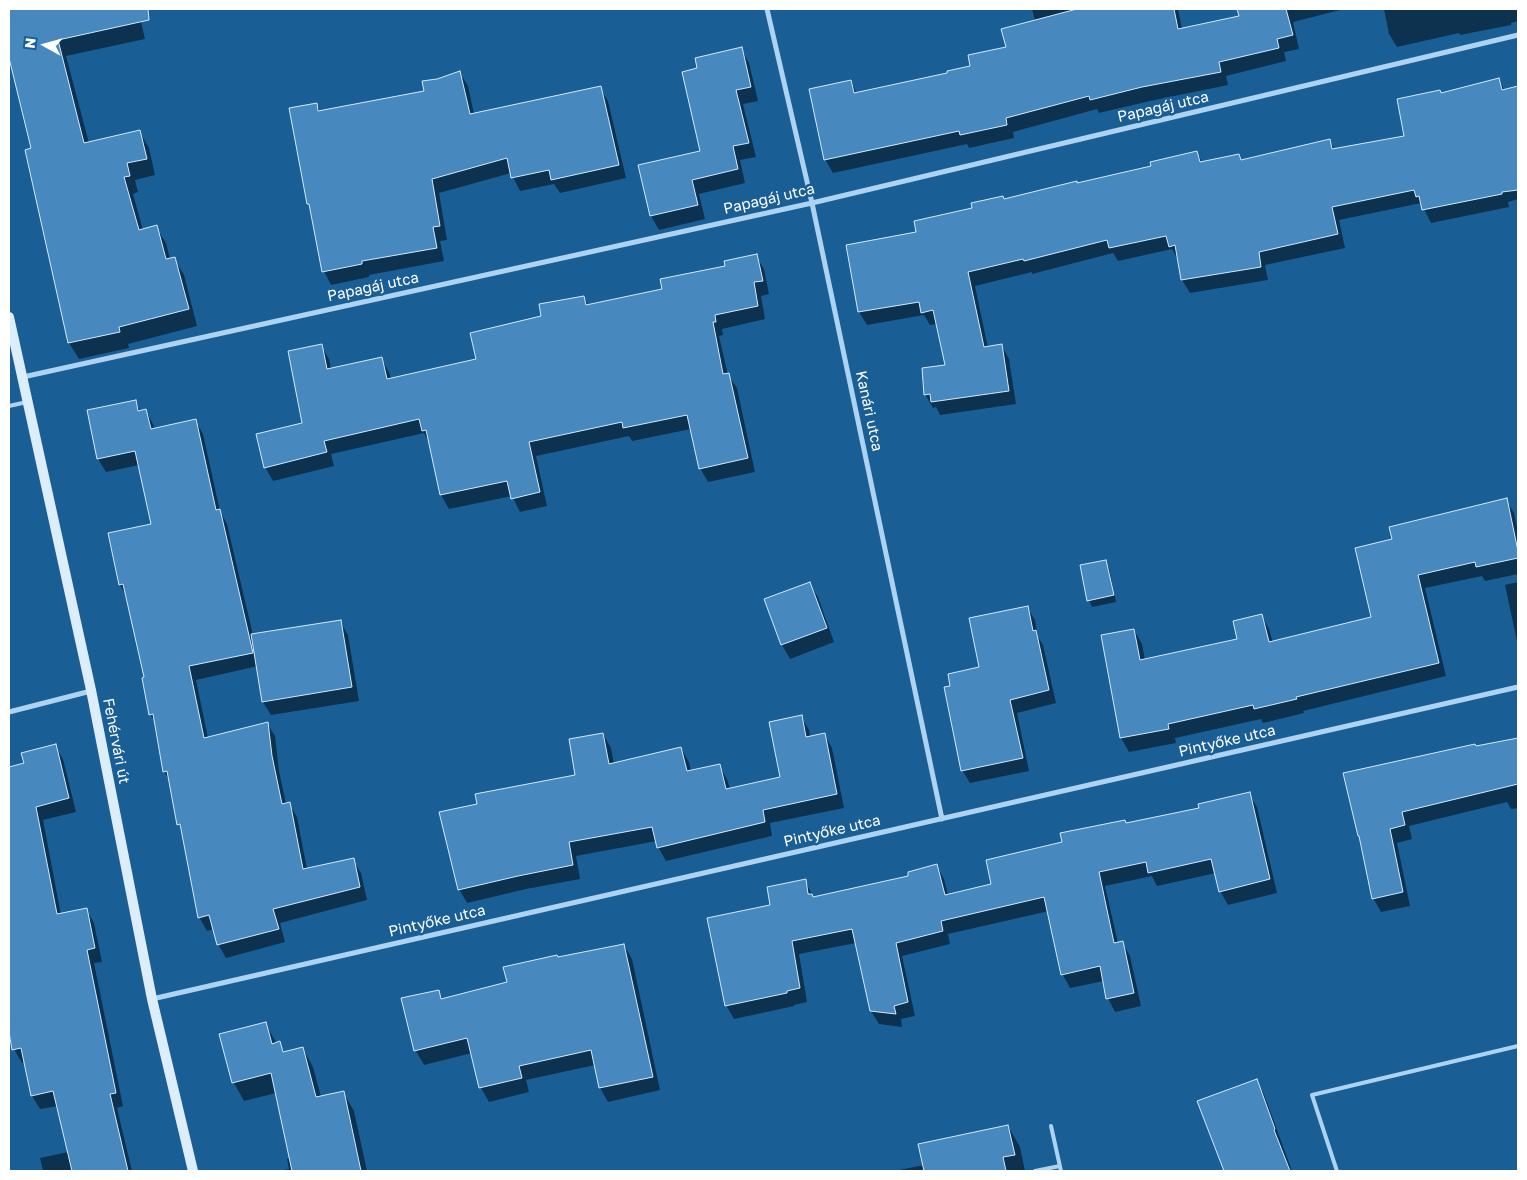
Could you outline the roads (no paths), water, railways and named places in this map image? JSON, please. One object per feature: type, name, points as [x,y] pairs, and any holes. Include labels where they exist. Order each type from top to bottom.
[{"type":"main road","name":"Fehérvári út","points":[[9,317],[91,690],[152,999],[193,1171]]},
{"type":"street","name":"Kanári utca","points":[[767,9],[812,203],[942,818]]},
{"type":"street","name":"Papagáj utca","points":[[22,377],[812,203],[1518,35]]},
{"type":"street","name":"Pintyőke utca","points":[[152,999],[1518,687]]},
{"type":"street","points":[[9,712],[91,690]]},
{"type":"lane","points":[[9,406],[27,402]]},
{"type":"lane","points":[[1337,1171],[1312,1095],[1518,1046]]},
{"type":"lane","points":[[1051,1126],[1061,1171]]},
{"type":"lane","points":[[1035,1171],[1060,1166]]}]
